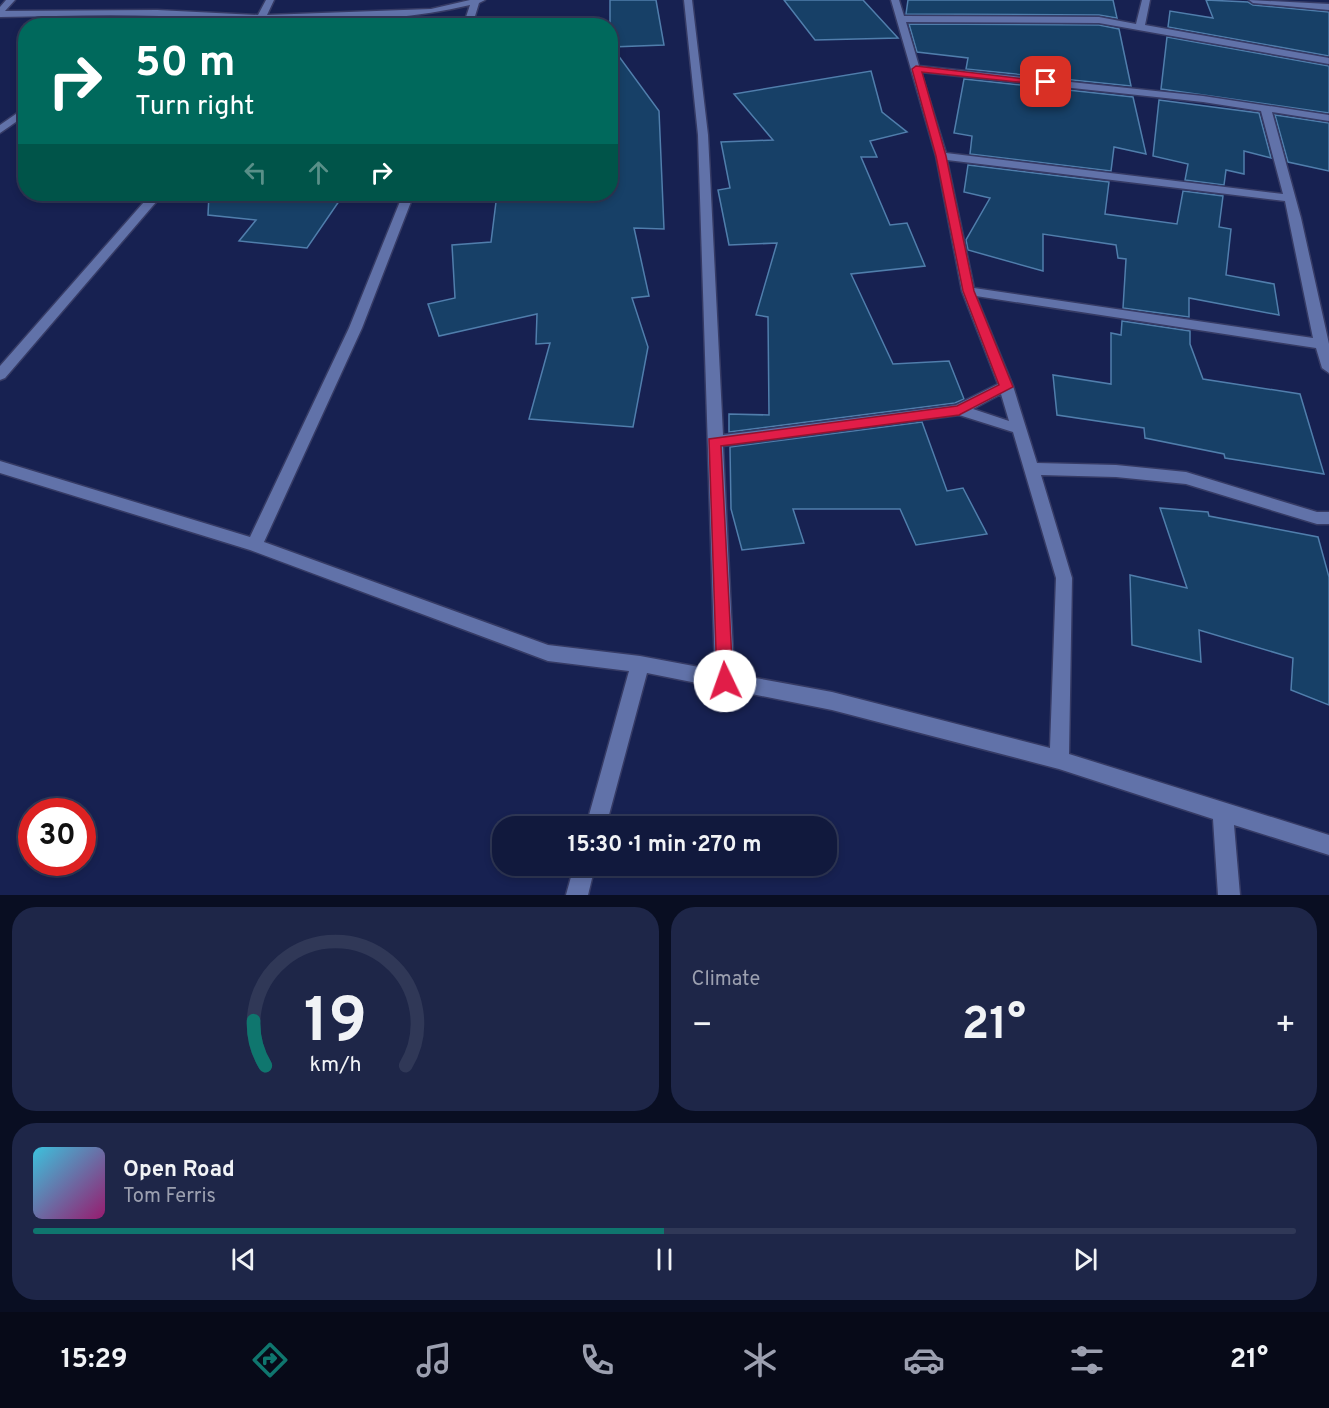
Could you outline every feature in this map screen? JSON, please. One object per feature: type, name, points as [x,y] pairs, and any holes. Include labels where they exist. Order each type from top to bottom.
[{"type":"street","points":[[0,13],[11,0]]},
{"type":"street","points":[[261,18],[270,0]]},
{"type":"street","points":[[0,13],[157,13],[261,18],[303,17],[431,12],[478,0]]},
{"type":"street","points":[[470,18],[478,0]]},
{"type":"street","points":[[688,0],[703,135],[725,681]]},
{"type":"street","points":[[895,0],[941,156],[968,291],[1006,387],[1064,579],[1059,760]]},
{"type":"street","points":[[1140,26],[1146,0]]},
{"type":"street","points":[[1253,0],[1329,7]]},
{"type":"street","points":[[150,18],[157,13]]},
{"type":"street","points":[[82,14],[83,18]]},
{"type":"street","points":[[902,19],[1099,20],[1329,61]]},
{"type":"street","points":[[916,69],[1203,99],[1329,117]]},
{"type":"street","points":[[1266,109],[1290,198],[1329,368]]},
{"type":"street","points":[[0,130],[18,116]]},
{"type":"street","points":[[941,156],[1290,198]]},
{"type":"street","points":[[0,375],[151,201]]},
{"type":"street","points":[[254,545],[345,357],[389,251],[407,201]]},
{"type":"street","points":[[968,291],[1322,344]]},
{"type":"street","points":[[714,442],[959,411],[1006,387]]},
{"type":"street","points":[[959,411],[1019,429]]},
{"type":"street","points":[[0,467],[254,545],[548,653],[640,664],[832,701],[1059,760],[1329,845]]},
{"type":"street","points":[[1032,469],[1116,471],[1186,478],[1317,518],[1329,518]]},
{"type":"street","points":[[599,816],[640,664]]},
{"type":"street","points":[[1223,810],[1228,895]]},
{"type":"street","points":[[577,895],[582,876]]},
{"type":"building","points":[[610,0],[656,0],[664,45],[618,47],[618,18],[610,18]]},
{"type":"building","points":[[784,0],[863,0],[898,38],[815,40]]},
{"type":"building","points":[[908,0],[1113,0],[1117,18],[1099,15],[906,14]]},
{"type":"building","points":[[1206,0],[1248,2],[1253,5],[1329,12],[1329,56],[1168,27],[1170,11],[1213,18]]},
{"type":"building","points":[[909,24],[1099,25],[1119,29],[1131,86],[966,69],[968,58],[917,52]]},
{"type":"building","points":[[1167,37],[1329,66],[1329,113],[1161,89]]},
{"type":"building","points":[[618,55],[659,111],[664,229],[634,228],[649,296],[632,298],[648,347],[633,427],[529,419],[550,343],[536,344],[537,314],[439,336],[428,304],[455,298],[452,245],[491,242],[496,201],[618,201]]},
{"type":"building","points":[[871,71],[882,112],[907,132],[870,141],[877,157],[861,157],[890,225],[907,223],[925,266],[851,274],[893,364],[949,361],[964,399],[955,403],[729,432],[729,414],[769,415],[768,317],[756,315],[777,243],[729,245],[718,190],[730,188],[721,142],[773,140],[734,94]]},
{"type":"building","points":[[964,79],[1133,97],[1146,154],[1114,147],[1111,171],[970,154],[972,136],[954,133]]},
{"type":"building","points":[[1159,100],[1259,113],[1271,158],[1244,151],[1244,174],[1226,170],[1224,185],[1185,180],[1188,164],[1153,156]]},
{"type":"building","points":[[1275,115],[1329,123],[1329,171],[1288,162]]},
{"type":"building","points":[[968,165],[1109,182],[1105,214],[1177,224],[1183,191],[1223,196],[1219,227],[1231,229],[1226,275],[1274,284],[1279,315],[1189,298],[1189,317],[1123,308],[1126,259],[1118,258],[1116,245],[1043,234],[1043,271],[968,250],[966,240],[990,198],[964,192]]},
{"type":"building","points":[[209,201],[339,201],[307,248],[239,241],[256,220],[208,215]]},
{"type":"building","points":[[1122,321],[1190,331],[1190,344],[1203,379],[1300,394],[1324,474],[1225,458],[1224,454],[1145,438],[1144,428],[1057,415],[1053,375],[1111,384],[1111,333],[1121,335]]},
{"type":"building","points":[[922,422],[947,491],[963,488],[987,534],[916,545],[900,509],[793,509],[804,543],[742,550],[731,509],[730,447]]},
{"type":"building","points":[[1160,508],[1208,512],[1209,516],[1318,537],[1329,577],[1329,705],[1291,690],[1293,658],[1199,630],[1201,662],[1132,645],[1130,575],[1187,588]]},
{"type":"route","points":[[725,681],[714,442],[959,411],[1006,387],[968,291],[941,156],[916,69],[1046,82]]}]
